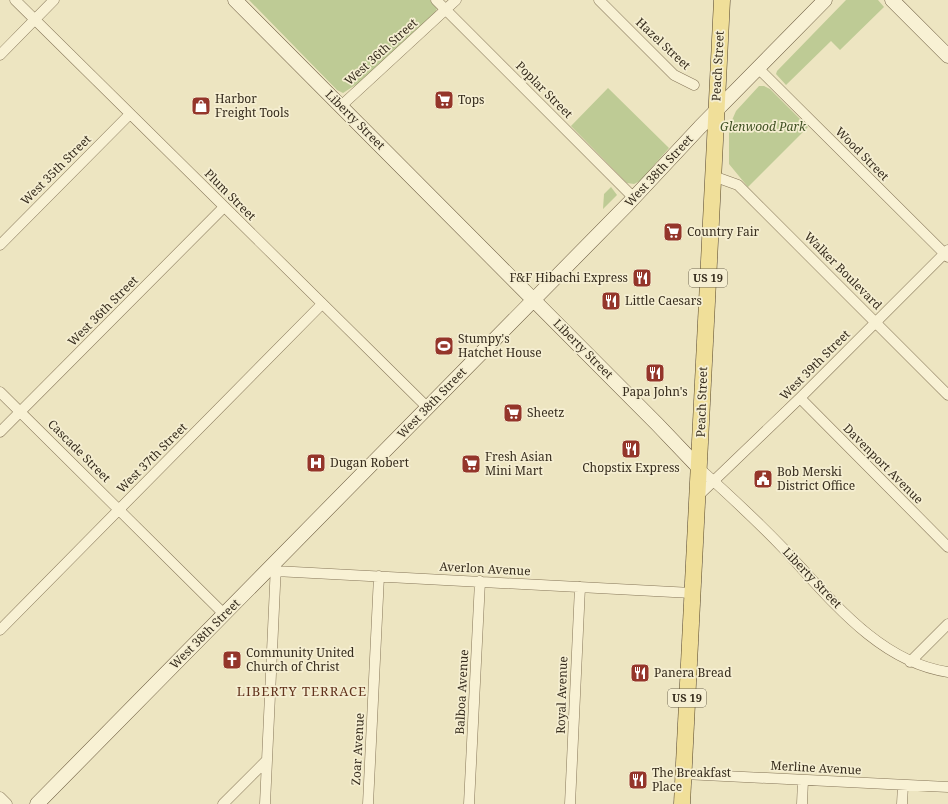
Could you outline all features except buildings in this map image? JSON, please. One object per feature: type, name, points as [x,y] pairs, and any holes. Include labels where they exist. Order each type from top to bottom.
[{"type":"main road","name":"Liberty Street","points":[[236,0],[699,468]]},
{"type":"main road","name":"Peach Street","points":[[682,804],[722,0]]},
{"type":"main road","name":"West 38th Street","points":[[37,804],[224,614],[276,567],[428,408],[825,0]]},
{"type":"main road","points":[[892,0],[948,56]]},
{"type":"street","name":"Plum Street","points":[[15,0],[428,408]]},
{"type":"street","points":[[0,55],[54,0]]},
{"type":"street","name":"Poplar Street","points":[[436,0],[634,198]]},
{"type":"street","name":"West 36th Street","points":[[341,106],[456,0]]},
{"type":"street","name":"Hazel Street","points":[[599,0],[674,75],[694,86]]},
{"type":"street","name":"Wood Street","points":[[758,68],[947,253]]},
{"type":"street","name":"West 35th Street","points":[[0,245],[130,114]]},
{"type":"street","name":"Walker Boulevard","points":[[713,176],[738,185],[948,395]]},
{"type":"street","name":"West 36th Street","points":[[0,432],[224,207]]},
{"type":"street","name":"West 39th Street","points":[[697,497],[947,253]]},
{"type":"street","name":"West 37th Street","points":[[0,630],[322,304]]},
{"type":"street","name":"Cascade Street","points":[[0,392],[224,614]]},
{"type":"street","name":"Davenport Avenue","points":[[800,398],[948,547]]},
{"type":"street","name":"Liberty Street","points":[[699,468],[714,481],[868,634],[891,651],[910,662],[948,672]]},
{"type":"street","points":[[265,804],[276,567]]},
{"type":"street","name":"Averlon Avenue","points":[[276,567],[379,576],[692,593]]},
{"type":"street","name":"Zoar Avenue","points":[[368,804],[379,576]]},
{"type":"street","name":"Balboa Avenue","points":[[470,804],[480,581]]},
{"type":"street","name":"Royal Avenue","points":[[570,804],[580,586]]},
{"type":"street","points":[[910,662],[948,624]]},
{"type":"street","points":[[223,804],[267,760]]},
{"type":"street","name":"Merline Avenue","points":[[684,774],[948,787]]},
{"type":"street","points":[[802,804],[803,780]]},
{"type":"street","points":[[902,804],[903,785]]},
{"type":"street","points":[[0,797],[7,804]]},
{"type":"green space","points":[[249,0],[430,0],[437,8],[436,11],[411,37],[360,82],[343,93],[337,90]]},
{"type":"green space","points":[[846,0],[878,0],[884,7],[840,50],[831,41],[786,85],[776,74],[777,71]]},
{"type":"green space","name":"Glenwood Park","points":[[759,86],[764,86],[770,89],[808,127],[748,187],[729,164],[729,127],[736,111]]},
{"type":"green space","points":[[608,88],[669,148],[640,181],[634,184],[627,183],[571,126]]},
{"type":"green space","points":[[611,187],[617,195],[603,209],[604,194]]},
{"type":"place","name":"Tops","points":[[444,100]]},
{"type":"place","name":"Harbor Freight Tools","points":[[201,106]]},
{"type":"place","name":"Country Fair","points":[[673,232]]},
{"type":"place","name":"F&F Hibachi Express","points":[[642,278]]},
{"type":"place","name":"Little Caesars","points":[[611,301]]},
{"type":"place","name":"Stumpy's Hatchet House","points":[[444,346]]},
{"type":"place","name":"Papa John's","points":[[655,373]]},
{"type":"place","name":"Sheetz","points":[[513,413]]},
{"type":"place","name":"Chopstix Express","points":[[631,449]]},
{"type":"place","name":"Dugan Robert","points":[[316,463]]},
{"type":"place","name":"Fresh Asian Mini Mart","points":[[471,464]]},
{"type":"place","name":"Bob Merski District Office","points":[[763,479]]},
{"type":"place","name":"Community United Church of Christ","points":[[232,660]]},
{"type":"place","name":"Panera Bread","points":[[640,673]]},
{"type":"place","name":"The Breakfast Place","points":[[638,780]]},
{"type":"district","name":"LIBERTY TERRACE","points":[[302,691]]}]
